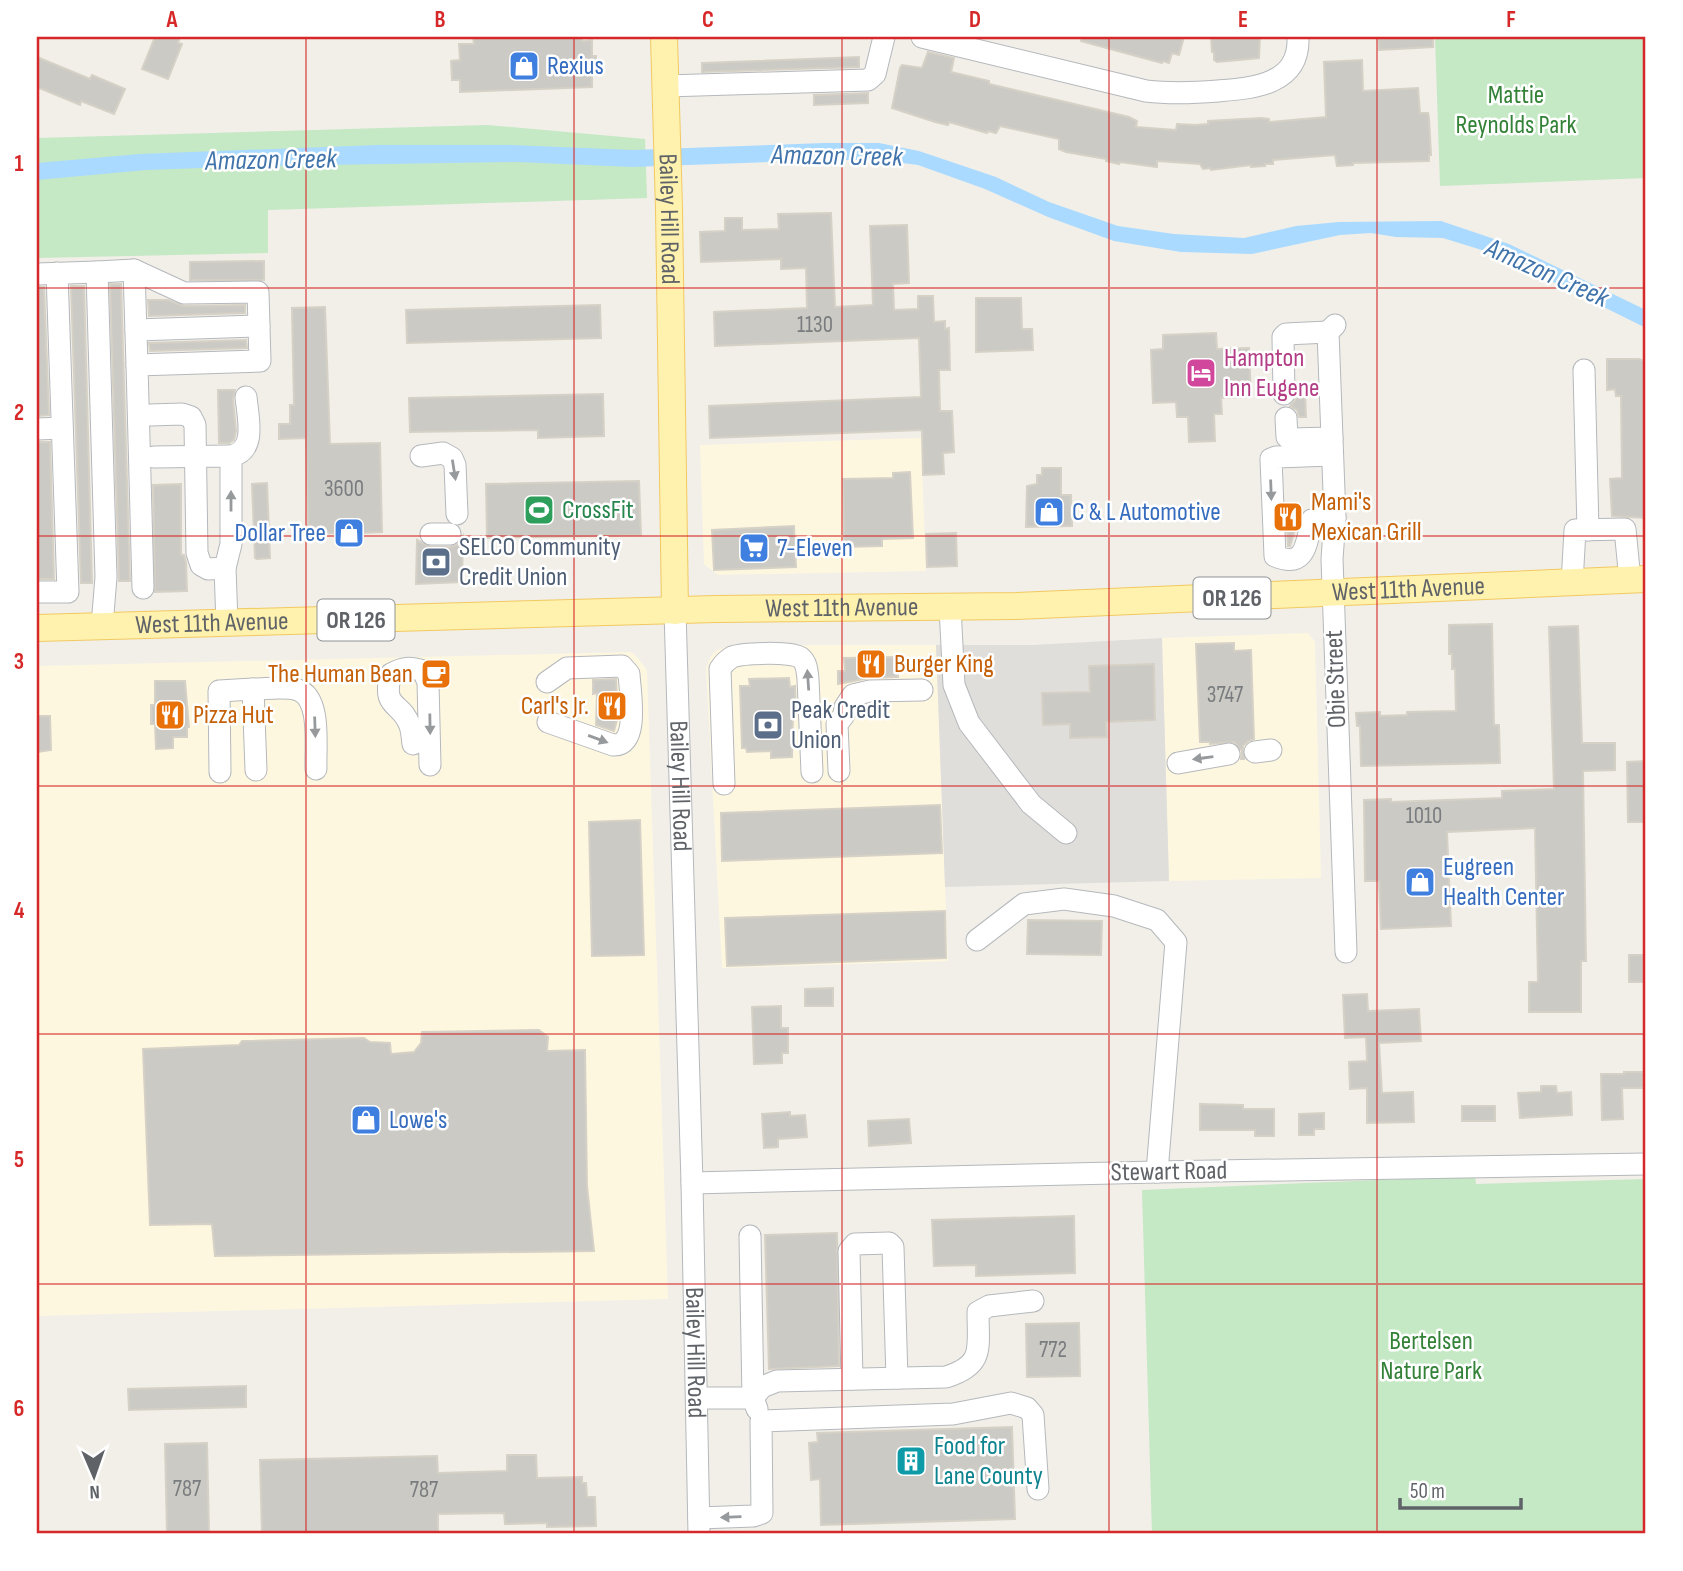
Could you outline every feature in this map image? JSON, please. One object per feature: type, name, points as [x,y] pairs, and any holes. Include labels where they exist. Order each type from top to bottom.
[{"type":"main road","name":"Bailey Hill Road","points":[[664,37],[675,611]]},
{"type":"main road","name":"West 11th Avenue","points":[[37,628],[675,611],[950,607],[1638,580]]},
{"type":"street","points":[[666,86],[868,79],[875,74],[884,37]]},
{"type":"street","points":[[922,37],[981,43],[1146,91],[1184,94],[1246,89],[1268,84],[1286,71],[1293,61],[1298,37]]},
{"type":"street","points":[[134,270],[137,365],[144,421],[143,588]]},
{"type":"street","points":[[37,592],[68,592],[62,428],[47,273],[134,270],[184,293],[258,292],[260,360],[137,365]]},
{"type":"street","points":[[97,272],[106,577],[102,626]]},
{"type":"street","points":[[136,330],[259,326]]},
{"type":"street","name":"Obie Street","points":[[1284,394],[1283,337],[1286,334],[1331,329],[1335,518],[1332,559],[1346,952]]},
{"type":"street","points":[[1584,370],[1588,530]]},
{"type":"street","points":[[154,457],[239,454],[247,448],[249,437],[246,397]]},
{"type":"street","points":[[102,427],[182,414],[191,417],[195,425],[197,554],[201,565],[208,569],[225,568]]},
{"type":"street","points":[[1286,418],[1286,434],[1290,439],[1332,446]]},
{"type":"street","points":[[37,429],[62,428]]},
{"type":"street","points":[[1332,446],[1271,459],[1275,556],[1292,559],[1299,557],[1304,551],[1312,520],[1335,518]]},
{"type":"street","points":[[421,456],[443,453],[452,458],[455,465],[446,527]]},
{"type":"street","points":[[228,623],[225,568],[230,544],[230,456]]},
{"type":"street","points":[[1572,583],[1575,530],[1625,529],[1638,580]]},
{"type":"street","points":[[950,607],[954,685],[969,723],[1031,804],[1066,833]]},
{"type":"street","name":"Bailey Hill Road","points":[[675,611],[699,1526]]},
{"type":"street","points":[[723,784],[720,669],[732,657],[786,654],[802,659],[807,667],[812,772]]},
{"type":"street","points":[[547,682],[567,668],[622,666],[629,674],[631,729],[626,741],[621,745],[613,745],[548,722]]},
{"type":"street","points":[[412,744],[410,724],[390,702],[387,687],[391,674],[400,669],[411,668],[423,671],[428,682],[430,765]]},
{"type":"street","points":[[220,772],[219,691],[297,689],[309,696],[314,708],[316,769]]},
{"type":"street","points":[[253,690],[256,770]]},
{"type":"street","points":[[846,771],[852,728],[844,715],[848,700],[859,692],[922,690]]},
{"type":"street","points":[[1178,763],[1229,754]]},
{"type":"street","points":[[976,940],[1024,904],[1064,899],[1114,906],[1157,920],[1176,942],[1157,1172]]},
{"type":"street","name":"Stewart Road","points":[[692,1183],[1646,1164]]},
{"type":"street","points":[[699,1526],[762,1513],[761,1421],[753,1398],[750,1236]]},
{"type":"street","points":[[852,1379],[849,1251],[855,1244],[889,1243],[893,1247],[897,1378]]},
{"type":"street","points":[[753,1398],[762,1387],[777,1381],[946,1377],[962,1372],[971,1366],[978,1353],[978,1312],[989,1306],[1033,1301]]},
{"type":"street","points":[[697,1398],[753,1398]]},
{"type":"street","points":[[761,1421],[953,1414],[1011,1404],[1027,1408],[1033,1415],[1038,1489]]},
{"type":"shaded area","points":[[921,438],[926,571],[718,575],[704,564],[700,445]]},
{"type":"shaded area","points":[[1308,633],[1315,642],[1321,878],[1169,881],[1162,638]]},
{"type":"shaded area","points":[[1162,638],[1169,881],[945,887],[936,645],[1033,645]]},
{"type":"shaded area","points":[[936,645],[948,961],[722,968],[706,668],[717,650],[727,647]]},
{"type":"shaded area","points":[[631,652],[647,670],[668,1299],[37,1316],[37,666]]},
{"type":"green space","name":"Mattie Reynolds Park","points":[[1435,37],[1646,37],[1646,178],[1440,186]]},
{"type":"green space","points":[[487,125],[645,139],[647,198],[268,210],[268,253],[37,258],[37,138]]},
{"type":"green space","name":"Bertelsen Nature Park","points":[[1475,1176],[1476,1184],[1646,1179],[1646,1534],[1152,1534],[1142,1190]]},
{"type":"water","name":"Amazon Creek","points":[[879,143],[919,151],[996,177],[1049,202],[1118,226],[1174,234],[1244,238],[1296,226],[1339,222],[1441,221],[1509,244],[1646,310],[1646,328],[1501,256],[1443,238],[1396,237],[1371,233],[1340,235],[1252,254],[1181,252],[1114,241],[918,165],[879,160],[632,167],[518,162],[257,166],[146,170],[37,180],[37,163],[140,154],[378,145],[511,145],[633,150]]},
{"type":"building","points":[[155,37],[180,37],[178,43],[182,44],[168,79],[142,69]]},
{"type":"building","name":"Rexius","points":[[473,37],[582,37],[582,41],[592,40],[596,71],[592,71],[592,87],[460,92],[460,80],[452,80],[451,61],[460,60],[459,44],[474,44]]},
{"type":"building","points":[[1082,37],[1184,37],[1179,55],[1172,53],[1169,63],[1162,63],[1081,41]]},
{"type":"building","points":[[1211,37],[1260,37],[1259,58],[1217,62],[1212,52]]},
{"type":"building","points":[[1378,37],[1433,37],[1433,47],[1379,50]]},
{"type":"building","points":[[928,52],[954,58],[951,72],[989,81],[989,84],[1129,117],[1137,121],[1136,127],[1176,130],[1177,124],[1208,124],[1208,121],[1261,118],[1269,119],[1269,122],[1326,117],[1324,62],[1362,60],[1363,91],[1418,88],[1420,113],[1428,113],[1429,118],[1431,155],[1429,161],[1353,163],[1337,166],[1335,155],[1273,160],[1273,164],[1265,166],[1211,170],[1203,169],[1200,164],[1157,161],[1157,167],[1119,164],[1066,152],[1059,149],[1059,139],[1000,126],[996,133],[987,133],[949,122],[948,125],[935,122],[892,108],[900,68],[902,65],[922,68]]},
{"type":"building","points":[[37,57],[90,79],[92,75],[125,89],[114,114],[81,101],[80,105],[37,87]]},
{"type":"building","points":[[859,57],[859,67],[702,72],[702,63]]},
{"type":"building","points":[[868,93],[868,103],[814,105],[814,95]]},
{"type":"building","points":[[831,213],[835,307],[873,305],[870,226],[907,225],[909,283],[893,284],[894,310],[918,309],[918,296],[933,296],[934,322],[945,321],[945,329],[949,328],[950,370],[939,370],[940,411],[952,411],[954,452],[943,453],[944,474],[923,475],[922,430],[710,438],[709,406],[921,397],[919,338],[715,346],[714,312],[807,308],[806,268],[781,269],[781,259],[701,262],[700,232],[725,231],[725,218],[742,218],[742,230],[779,229],[778,214]]},
{"type":"building","points":[[264,261],[264,280],[190,280],[190,262]]},
{"type":"building","points":[[110,284],[121,284],[130,581],[119,581]]},
{"type":"building","points":[[71,286],[84,286],[92,583],[81,583]]},
{"type":"building","points":[[37,287],[44,287],[49,415],[37,416]]},
{"type":"building","points":[[976,298],[1021,298],[1022,329],[1032,329],[1033,350],[976,352]]},
{"type":"building","points":[[148,300],[168,300],[184,306],[245,305],[245,313],[149,316]]},
{"type":"building","points":[[600,305],[601,338],[407,343],[406,310]]},
{"type":"building","points":[[325,307],[330,444],[380,443],[382,532],[362,533],[362,540],[335,540],[335,533],[308,534],[306,438],[279,439],[279,424],[290,424],[290,405],[294,405],[292,308]]},
{"type":"building","name":"Hampton Inn Eugene","points":[[1216,333],[1217,349],[1249,348],[1251,397],[1221,398],[1222,414],[1214,414],[1215,441],[1189,442],[1188,417],[1177,417],[1176,402],[1153,403],[1151,350],[1163,349],[1163,335]]},
{"type":"building","points":[[246,340],[247,348],[150,351],[149,343]]},
{"type":"building","points":[[1607,359],[1639,359],[1646,362],[1646,518],[1612,516],[1610,479],[1622,478],[1621,396],[1616,396],[1615,389],[1607,390]]},
{"type":"building","points":[[218,390],[235,390],[233,399],[236,431],[234,440],[229,443],[219,443]]},
{"type":"building","points":[[1305,393],[1306,417],[1299,417],[1297,410],[1290,406],[1297,394]]},
{"type":"building","points":[[603,394],[604,436],[538,438],[538,430],[410,432],[409,398]]},
{"type":"building","points":[[37,442],[50,442],[54,579],[37,579]]},
{"type":"building","name":"C & L Automotive","points":[[1042,468],[1061,468],[1061,495],[1071,495],[1072,526],[1026,527],[1027,486],[1037,484],[1037,475],[1042,475]]},
{"type":"building","points":[[910,472],[913,538],[882,539],[882,546],[844,547],[843,479],[893,478],[893,473]]},
{"type":"building","points":[[639,481],[641,535],[487,538],[486,484]]},
{"type":"building","points":[[267,483],[270,558],[257,559],[252,484]]},
{"type":"building","points":[[181,484],[181,555],[184,555],[186,563],[187,591],[155,592],[153,485]]},
{"type":"building","points":[[1286,507],[1299,507],[1299,517],[1290,546],[1288,546]]},
{"type":"building","name":"7-Eleven","points":[[794,526],[796,567],[714,570],[712,530]]},
{"type":"building","points":[[956,533],[957,566],[927,567],[926,534]]},
{"type":"building","points":[[463,536],[462,582],[416,584],[417,540],[430,547],[450,547],[457,545]]},
{"type":"building","points":[[1492,624],[1494,725],[1499,725],[1500,763],[1361,766],[1360,726],[1357,726],[1356,713],[1380,712],[1380,716],[1407,715],[1407,712],[1456,711],[1455,669],[1452,669],[1452,654],[1449,654],[1449,625]]},
{"type":"building","points":[[1578,626],[1582,743],[1615,743],[1615,770],[1583,771],[1586,961],[1581,961],[1581,1012],[1529,1012],[1529,982],[1538,982],[1535,828],[1447,832],[1451,926],[1381,929],[1379,881],[1365,881],[1364,800],[1391,799],[1391,802],[1502,798],[1502,791],[1554,789],[1549,627]]},
{"type":"building","points":[[1234,643],[1234,651],[1251,650],[1254,739],[1243,746],[1244,759],[1241,759],[1242,751],[1234,742],[1200,742],[1196,644]]},
{"type":"building","name":"Burger King","points":[[897,657],[898,677],[869,678],[838,684],[838,671],[845,671],[844,658]]},
{"type":"building","points":[[1154,664],[1155,720],[1106,722],[1107,737],[1070,738],[1070,724],[1043,725],[1042,693],[1090,692],[1089,666]]},
{"type":"building","name":"Peak Credit Union","points":[[789,678],[790,687],[795,686],[796,710],[793,710],[792,757],[771,758],[771,751],[747,752],[746,748],[742,748],[740,686],[750,686],[749,679]]},
{"type":"building","points":[[616,679],[618,716],[614,731],[596,725],[597,693],[593,694],[593,680]]},
{"type":"building","name":"Pizza Hut","points":[[155,681],[185,681],[189,727],[187,737],[173,737],[173,748],[156,749],[155,724],[151,724],[151,705],[155,705]]},
{"type":"building","points":[[37,716],[50,716],[51,750],[37,752]]},
{"type":"building","points":[[1646,761],[1646,822],[1628,822],[1627,762]]},
{"type":"building","points":[[940,805],[942,853],[722,861],[721,813]]},
{"type":"building","points":[[640,820],[644,955],[592,956],[589,822]]},
{"type":"building","points":[[945,911],[946,958],[727,966],[725,918]]},
{"type":"building","points":[[1028,920],[1102,921],[1101,955],[1027,954]]},
{"type":"building","points":[[1629,955],[1643,955],[1643,982],[1629,982]]},
{"type":"building","points":[[833,988],[833,1006],[805,1006],[805,989]]},
{"type":"building","points":[[1367,994],[1368,1011],[1419,1009],[1421,1041],[1379,1043],[1382,1093],[1413,1092],[1414,1122],[1367,1123],[1367,1088],[1350,1089],[1349,1062],[1367,1061],[1366,1037],[1345,1038],[1343,995]]},
{"type":"building","points":[[781,1006],[781,1028],[788,1028],[788,1053],[782,1053],[782,1063],[754,1064],[752,1007]]},
{"type":"building","name":"Lowe's","points":[[539,1030],[548,1037],[547,1051],[585,1050],[587,1186],[594,1251],[215,1256],[212,1224],[150,1225],[143,1049],[239,1045],[242,1041],[364,1038],[370,1042],[390,1043],[391,1054],[414,1052],[421,1043],[422,1032]]},
{"type":"building","points":[[1643,1072],[1643,1088],[1622,1088],[1623,1119],[1602,1120],[1601,1074]]},
{"type":"building","points":[[1541,1086],[1556,1086],[1557,1093],[1571,1092],[1572,1115],[1520,1118],[1518,1093],[1541,1092]]},
{"type":"building","points":[[1200,1104],[1274,1109],[1274,1136],[1255,1136],[1255,1130],[1200,1130]]},
{"type":"building","points":[[1462,1106],[1495,1106],[1495,1121],[1462,1121]]},
{"type":"building","points":[[790,1112],[790,1116],[805,1115],[807,1137],[778,1139],[778,1147],[764,1148],[762,1114]]},
{"type":"building","points":[[1324,1113],[1324,1129],[1314,1129],[1314,1135],[1299,1135],[1299,1114]]},
{"type":"building","points":[[909,1119],[911,1143],[869,1146],[868,1121]]},
{"type":"building","points":[[1074,1216],[1075,1273],[976,1276],[976,1265],[934,1266],[932,1220]]},
{"type":"building","points":[[837,1233],[839,1366],[769,1369],[765,1235]]},
{"type":"building","points":[[1079,1323],[1080,1376],[1027,1377],[1026,1324]]},
{"type":"building","points":[[246,1386],[246,1407],[129,1410],[128,1389]]},
{"type":"building","name":"Food for Lane County","points":[[1012,1427],[1015,1519],[821,1525],[820,1479],[811,1480],[809,1443],[818,1442],[817,1433]]},
{"type":"building","points":[[207,1443],[209,1534],[167,1534],[165,1444]]},
{"type":"building","points":[[507,1455],[536,1455],[537,1478],[582,1477],[582,1483],[586,1483],[587,1497],[595,1497],[596,1526],[505,1524],[504,1513],[438,1514],[438,1533],[262,1534],[260,1460],[437,1456],[438,1473],[507,1471]]},
{"type":"place","name":"Rexius","points":[[524,66]]},
{"type":"place","name":"Hampton Inn Eugene","points":[[1201,373]]},
{"type":"place","name":"CrossFit","points":[[539,510]]},
{"type":"place","name":"C & L Automotive","points":[[1049,512]]},
{"type":"place","name":"Mami's Mexican Grill","points":[[1288,517]]},
{"type":"place","name":"Dollar Tree","points":[[349,533]]},
{"type":"place","name":"7-Eleven","points":[[754,548]]},
{"type":"place","name":"SELCO Community Credit Union","points":[[436,562]]},
{"type":"place","name":"Burger King","points":[[871,664]]},
{"type":"place","name":"The Human Bean","points":[[436,674]]},
{"type":"place","name":"Carl's Jr.","points":[[612,706]]},
{"type":"place","name":"Pizza Hut","points":[[170,715]]},
{"type":"place","name":"Peak Credit Union","points":[[768,725]]},
{"type":"place","name":"Eugreen Health Center","points":[[1420,882]]},
{"type":"place","name":"Lowe's","points":[[366,1120]]},
{"type":"place","name":"Food for Lane County","points":[[911,1461]]}]
